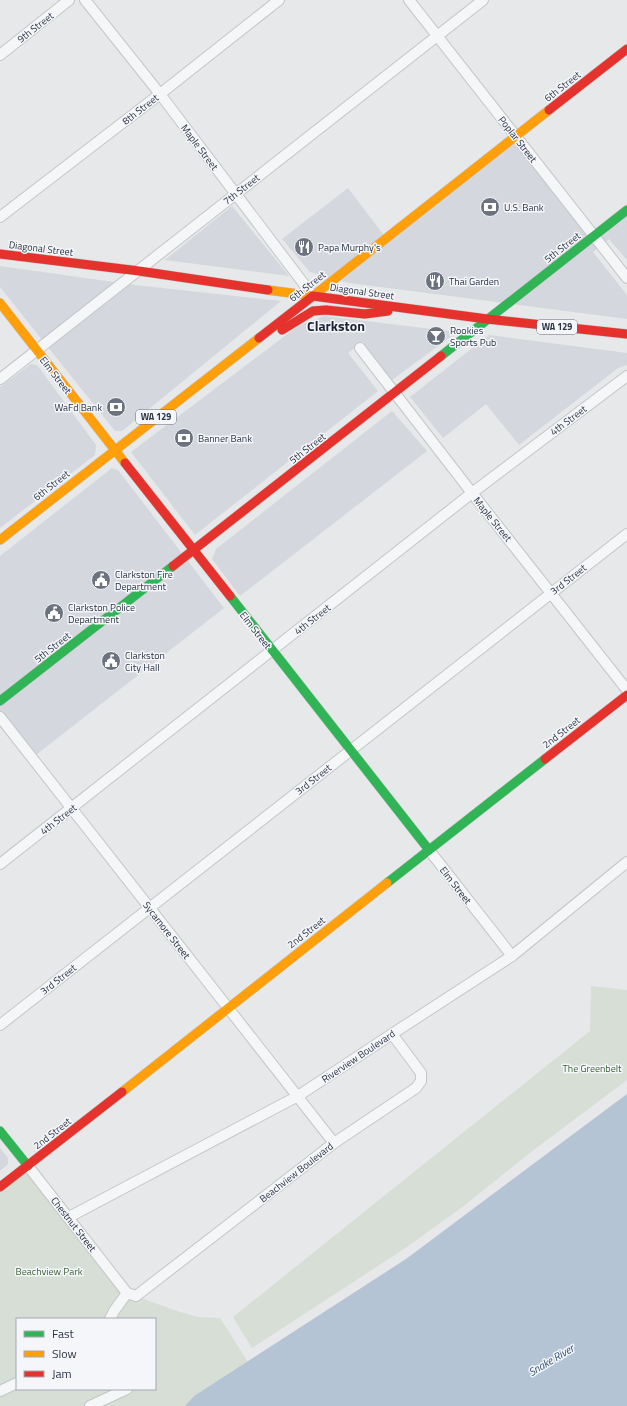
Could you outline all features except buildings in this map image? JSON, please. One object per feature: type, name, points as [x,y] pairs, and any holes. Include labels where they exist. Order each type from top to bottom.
[{"type":"street","name":"9th Street","points":[[0,55],[69,0]]},
{"type":"street","name":"Maple Street","points":[[85,0],[160,94],[313,296]]},
{"type":"street","name":"8th Street","points":[[0,216],[160,94],[278,0]]},
{"type":"street","name":"Poplar Street","points":[[409,0],[515,136],[595,235],[627,278]]},
{"type":"street","name":"7th Street","points":[[0,379],[483,0]]},
{"type":"street","name":"6th Street","points":[[0,540],[627,49]]},
{"type":"street","name":"5th Street","points":[[0,701],[627,210]]},
{"type":"street","name":"Diagonal Street","points":[[0,254],[139,271],[487,320],[627,334]]},
{"type":"street","name":"Elm Street","points":[[0,303],[512,956]]},
{"type":"street","name":"WA 129","points":[[268,330],[275,333],[281,331],[313,311],[326,310],[365,314],[404,308]]},
{"type":"street","name":"Maple Street","points":[[360,348],[627,690]]},
{"type":"street","name":"4th Street","points":[[0,864],[472,493],[627,376]]},
{"type":"street","name":"3rd Street","points":[[0,1025],[627,534]]},
{"type":"street","name":"2nd Street","points":[[0,1188],[627,695]]},
{"type":"street","name":"Sycamore Street","points":[[0,717],[334,1143]]},
{"type":"street","name":"Riverview Boulevard","points":[[69,1217],[298,1096],[512,956],[627,862]]},
{"type":"street","name":"Beachview Boulevard","points":[[127,1293],[136,1296],[334,1143],[416,1088],[421,1081],[421,1073],[392,1034]]},
{"type":"street","name":"Chestnut Street","points":[[0,1131],[69,1217],[127,1293]]},
{"type":"street","points":[[110,1318],[127,1293]]},
{"type":"street","points":[[0,1391],[16,1383]]},
{"type":"street","points":[[90,1406],[125,1390]]},
{"type":"shaded area","points":[[515,136],[595,235],[627,210],[627,260],[609,239],[593,252],[627,295],[627,319],[349,283],[310,272],[282,239],[348,188],[386,238]]},
{"type":"shaded area","points":[[232,206],[289,276],[165,260]]},
{"type":"shaded area","points":[[0,266],[135,285],[281,301],[122,431],[115,431],[0,287]]},
{"type":"shaded area","points":[[324,316],[457,332],[392,380],[363,342],[348,353],[378,391],[195,535],[131,452],[298,326]]},
{"type":"shaded area","points":[[489,335],[627,353],[627,365],[618,368],[519,445],[486,404],[443,438],[410,397]]},
{"type":"shaded area","points":[[31,364],[37,365],[96,445],[95,455],[0,528],[0,387]]},
{"type":"shaded area","points":[[392,411],[427,451],[240,596],[212,559],[216,549]]},
{"type":"shaded area","points":[[112,468],[118,470],[224,608],[32,758],[0,717],[0,556]]},
{"type":"shaded area","points":[[0,1148],[8,1158],[8,1164],[0,1171]]},
{"type":"green space","name":"The Greenbelt","points":[[591,986],[627,990],[627,1080],[531,1152],[465,1205],[407,1247],[252,1348],[233,1317],[590,1031]]},
{"type":"green space","name":"Beachview Park","points":[[28,1166],[127,1293],[197,1317],[220,1318],[248,1362],[194,1396],[185,1406],[0,1406],[0,1187]]},
{"type":"water","name":"Snake River","points":[[627,1094],[627,1406],[185,1406],[194,1396],[406,1259]]},
{"type":"traffic: fast","points":[[441,356],[627,210]]},
{"type":"traffic: fast","points":[[0,701],[173,566]]},
{"type":"traffic: fast","points":[[230,596],[429,850]]},
{"type":"traffic: fast","points":[[387,883],[545,759]]},
{"type":"traffic: fast","points":[[0,1131],[28,1166]]},
{"type":"traffic: slow","points":[[268,290],[313,296],[549,110]]},
{"type":"traffic: slow","points":[[0,303],[125,463]]},
{"type":"traffic: slow","points":[[0,540],[259,338]]},
{"type":"traffic: slow","points":[[122,1092],[387,883]]},
{"type":"traffic: jam","points":[[549,110],[627,49]]},
{"type":"traffic: jam","points":[[0,254],[139,271],[268,290]]},
{"type":"traffic: jam","points":[[259,338],[313,296],[487,319],[627,334]]},
{"type":"traffic: jam","points":[[282,330],[313,311],[326,310],[365,314],[388,311]]},
{"type":"traffic: jam","points":[[173,566],[441,356]]},
{"type":"traffic: jam","points":[[125,463],[230,596]]},
{"type":"traffic: jam","points":[[545,759],[627,695]]},
{"type":"traffic: jam","points":[[0,1187],[122,1092]]},
{"type":"place","name":"U.S. Bank","points":[[490,207]]},
{"type":"place","name":"Papa Murphy's","points":[[304,247]]},
{"type":"place","name":"Thai Garden","points":[[435,281]]},
{"type":"place","name":"Rookies Sports Pub","points":[[436,336]]},
{"type":"place","name":"WaFd Bank","points":[[116,407]]},
{"type":"place","name":"Banner Bank","points":[[184,438]]},
{"type":"place","name":"Clarkston Fire Department","points":[[101,580]]},
{"type":"place","name":"Clarkston Police Department","points":[[54,613]]},
{"type":"place","name":"Clarkston City Hall","points":[[111,661]]},
{"type":"district","name":"Clarkston","points":[[336,326]]}]
